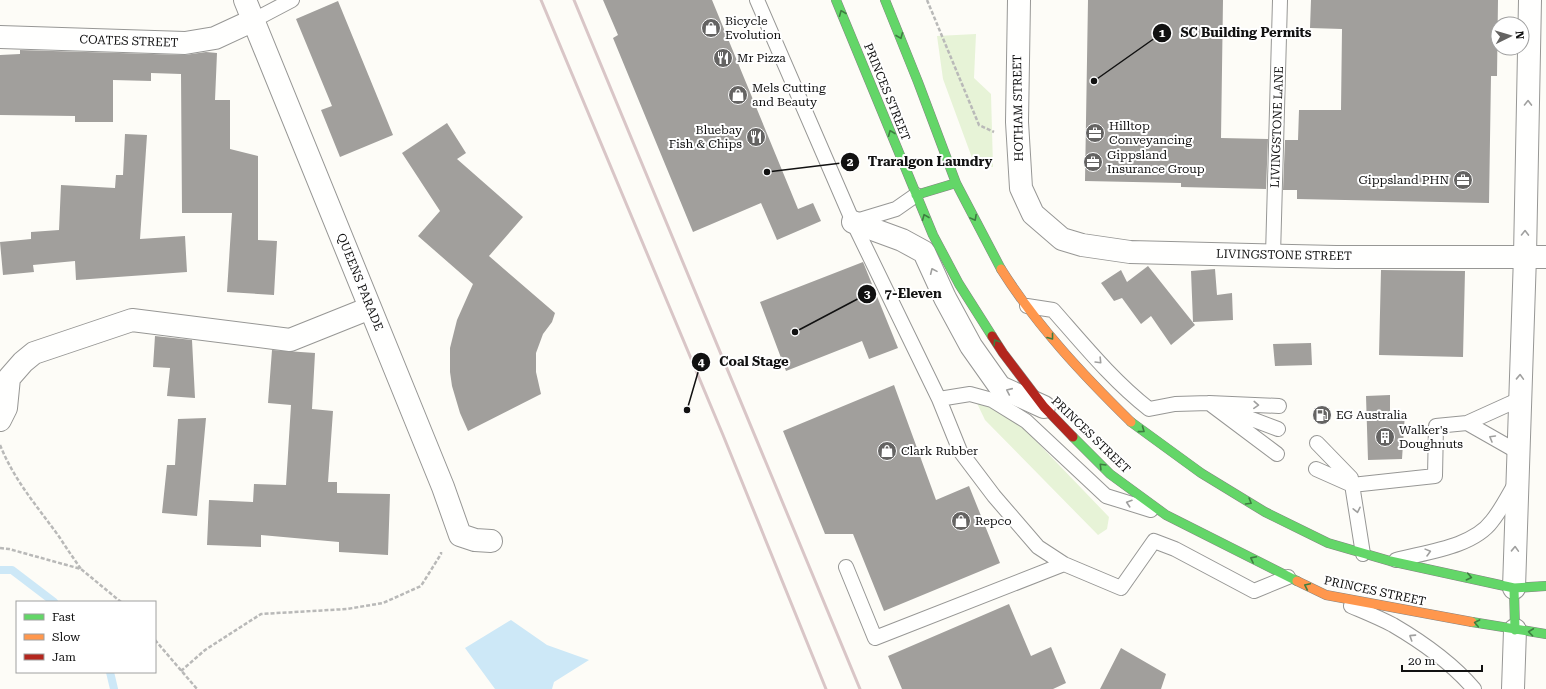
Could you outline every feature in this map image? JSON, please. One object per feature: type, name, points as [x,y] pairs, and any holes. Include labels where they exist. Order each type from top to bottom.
[{"type":"highway","name":"PRINCES STREET","points":[[836,0],[933,235],[959,284],[1003,353],[1044,407],[1110,474],[1166,515],[1326,595],[1516,630],[1546,634]]},
{"type":"highway","points":[[885,0],[956,183],[1002,270],[1027,306],[1065,355],[1131,422],[1201,473],[1265,512],[1328,543],[1390,562],[1467,576],[1514,588],[1546,586]]},
{"type":"highway","points":[[916,195],[956,183]]},
{"type":"highway","points":[[1514,588],[1516,630]]},
{"type":"street","name":"HOTHAM STREET","points":[[1019,0],[1017,90],[1021,188],[1033,214]]},
{"type":"street","points":[[1514,588],[1525,256],[1530,0]]},
{"type":"street","name":"COATES STREET","points":[[0,37],[185,43],[215,38],[250,10]]},
{"type":"street","name":"QUEENS PARADE","points":[[250,10],[443,487],[460,534],[475,540],[491,541]]},
{"type":"street","name":"LIVINGSTONE STREET","points":[[1033,214],[1062,238],[1082,245],[1130,252],[1336,257],[1546,257]]},
{"type":"street","points":[[853,222],[902,240],[924,252],[944,298],[971,346],[1000,387],[1044,407]]},
{"type":"street","points":[[0,420],[6,408],[9,378],[23,362],[34,353],[132,320],[290,340],[370,308]]},
{"type":"street","points":[[0,375],[23,362]]},
{"type":"street","points":[[1513,689],[1516,630]]},
{"type":"lane","points":[[250,10],[292,0]]},
{"type":"lane","points":[[757,0],[853,222],[939,399],[960,451],[994,496],[1038,547],[1064,564],[1121,588],[1154,541],[1175,549],[1254,591],[1288,577]]},
{"type":"lane","name":"LIVINGSTONE LANE","points":[[1273,255],[1280,0]]},
{"type":"lane","points":[[853,222],[896,209],[916,195]]},
{"type":"lane","points":[[1027,306],[1053,310],[1089,351],[1136,399],[1149,409],[1175,404],[1210,403],[1279,406]]},
{"type":"lane","points":[[939,399],[970,394],[992,400],[1026,421],[1106,496],[1166,515]]},
{"type":"lane","points":[[1316,469],[1352,485],[1435,476],[1436,426],[1467,423],[1520,399]]},
{"type":"lane","points":[[1210,403],[1278,428]]},
{"type":"lane","points":[[1210,403],[1277,454]]},
{"type":"lane","points":[[1467,423],[1518,452]]},
{"type":"lane","points":[[1317,443],[1351,478],[1364,554]]},
{"type":"lane","points":[[1390,562],[1457,544],[1477,535],[1492,522],[1518,480]]},
{"type":"lane","points":[[846,567],[875,638],[1064,564]]},
{"type":"lane","points":[[1326,595],[1392,625],[1420,643],[1449,665],[1474,689]]},
{"type":"path","points":[[927,0],[979,125],[996,133],[1018,135]]},
{"type":"path","points":[[0,445],[22,488],[60,538],[81,570],[120,601]]},
{"type":"path","points":[[181,671],[205,650],[260,614],[347,610],[384,603],[421,586],[441,554],[441,547]]},
{"type":"path","points":[[0,548],[9,549],[81,570]]},
{"type":"path","points":[[156,641],[197,689]]},
{"type":"green space","points":[[976,34],[974,78],[991,94],[993,167],[975,166],[943,79],[937,36]]},
{"type":"green space","points":[[974,397],[1010,414],[1109,517],[1107,529],[1098,535],[985,420]]},
{"type":"water","points":[[511,620],[547,645],[589,660],[554,682],[552,689],[495,689],[465,648]]},
{"type":"building","points":[[603,0],[712,0],[798,209],[813,203],[821,221],[777,240],[761,203],[693,232],[613,38],[618,35]]},
{"type":"building","points":[[1088,0],[1223,0],[1221,138],[1268,139],[1266,189],[1181,187],[1181,183],[1085,181]]},
{"type":"building","points":[[1311,0],[1498,0],[1498,16],[1490,16],[1490,56],[1497,56],[1497,76],[1491,76],[1489,203],[1297,199],[1297,190],[1283,190],[1285,140],[1298,140],[1299,110],[1341,110],[1342,29],[1310,28]]},
{"type":"building","points":[[338,1],[393,135],[340,157],[321,110],[332,106],[296,19]]},
{"type":"building","points":[[20,50],[185,55],[206,52],[217,53],[215,100],[230,100],[230,149],[258,156],[258,240],[277,241],[274,295],[227,292],[232,213],[182,213],[181,74],[151,73],[151,81],[113,80],[113,122],[75,122],[75,116],[0,115],[0,55],[20,54]]},
{"type":"building","points":[[447,123],[466,153],[457,159],[523,217],[489,256],[555,313],[552,322],[543,334],[536,353],[536,372],[541,394],[468,431],[460,413],[452,386],[450,372],[450,348],[457,320],[473,284],[418,236],[440,211],[402,153]]},
{"type":"building","points":[[125,134],[147,135],[140,239],[185,236],[187,272],[76,280],[75,261],[33,265],[34,272],[3,275],[0,242],[31,239],[31,232],[59,230],[61,185],[115,188],[116,175],[123,175]]},
{"type":"building","points":[[863,262],[898,348],[869,359],[862,341],[786,371],[760,302]]},
{"type":"building","points":[[1148,266],[1195,325],[1171,345],[1151,316],[1141,324],[1122,298],[1114,301],[1101,283],[1121,270],[1127,282]]},
{"type":"building","points":[[1215,269],[1217,295],[1232,293],[1233,320],[1193,322],[1191,271]]},
{"type":"building","points":[[1381,270],[1465,271],[1463,357],[1379,355]]},
{"type":"building","points":[[155,336],[192,340],[195,398],[167,396],[170,368],[153,367]]},
{"type":"building","points":[[1311,343],[1312,365],[1275,366],[1273,344]]},
{"type":"building","points":[[272,350],[315,353],[312,409],[333,411],[328,482],[337,482],[337,493],[390,494],[388,555],[339,552],[339,542],[261,535],[261,547],[207,545],[209,500],[253,502],[254,484],[286,485],[291,405],[268,403]]},
{"type":"building","points":[[894,385],[936,500],[969,486],[1000,563],[884,611],[853,534],[825,534],[783,431]]},
{"type":"building","name":"Walker's Doughnuts","points":[[1390,395],[1390,414],[1405,413],[1402,459],[1368,460],[1366,396]]},
{"type":"building","points":[[206,418],[197,516],[162,513],[167,465],[175,465],[178,419]]},
{"type":"building","points":[[1009,604],[1031,656],[1051,647],[1066,683],[1053,689],[902,689],[888,656]]},
{"type":"building","points":[[1121,648],[1166,674],[1161,689],[1100,689]]},
{"type":"waterway","points":[[0,570],[12,570],[53,601]]},
{"type":"waterway","points":[[110,673],[114,689]]},
{"type":"railway","points":[[541,0],[723,435],[826,689]]},
{"type":"railway","points":[[574,0],[860,689]]},
{"type":"traffic: fast","points":[[836,0],[933,235],[959,284],[992,336]]},
{"type":"traffic: fast","points":[[885,0],[956,183],[1001,269]]},
{"type":"traffic: fast","points":[[916,195],[956,183]]},
{"type":"traffic: fast","points":[[1131,422],[1201,473],[1265,512],[1328,543],[1390,561],[1514,588],[1546,586]]},
{"type":"traffic: fast","points":[[1073,437],[1110,474],[1166,515],[1297,581]]},
{"type":"traffic: fast","points":[[1514,588],[1515,630]]},
{"type":"traffic: fast","points":[[1472,622],[1546,634]]},
{"type":"traffic: slow","points":[[1001,269],[1045,330],[1078,368],[1131,422]]},
{"type":"traffic: slow","points":[[1297,581],[1326,595],[1472,622]]},
{"type":"traffic: jam","points":[[992,336],[1044,407],[1073,437]]},
{"type":"place","name":"Bicycle Evolution","points":[[711,28]]},
{"type":"place","name":"Mr Pizza","points":[[723,58]]},
{"type":"place","name":"SC Building Permits","points":[[1094,81]]},
{"type":"place","name":"Mels Cutting and Beauty","points":[[738,95]]},
{"type":"place","name":"Hilltop Conveyancing","points":[[1095,133]]},
{"type":"place","name":"Bluebay Fish & Chips","points":[[756,137]]},
{"type":"place","name":"Gippsland Insurance Group","points":[[1093,162]]},
{"type":"place","name":"Traralgon Laundry","points":[[767,172]]},
{"type":"place","name":"Gippsland PHN","points":[[1463,180]]},
{"type":"place","name":"7-Eleven","points":[[795,332]]},
{"type":"place","name":"Coal Stage","points":[[687,410]]},
{"type":"place","name":"EG Australia","points":[[1322,415]]},
{"type":"place","name":"Walker's Doughnuts","points":[[1385,437]]},
{"type":"place","name":"Clark Rubber","points":[[887,451]]},
{"type":"place","name":"Repco","points":[[961,521]]}]
